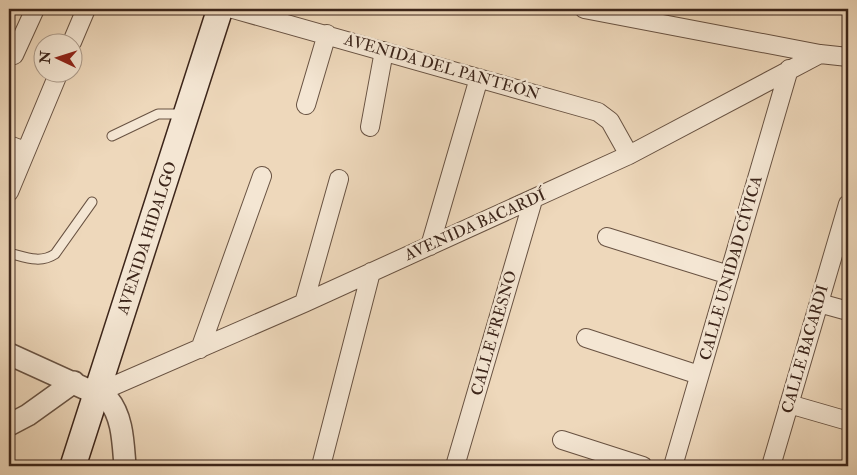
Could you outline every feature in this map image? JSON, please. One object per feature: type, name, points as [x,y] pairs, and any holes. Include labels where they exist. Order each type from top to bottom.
[{"type":"main road","name":"AVENIDA HIDALGO","points":[[73,466],[85,388],[187,114],[220,9]]},
{"type":"street","points":[[14,55],[35,9]]},
{"type":"street","points":[[76,32],[86,9]]},
{"type":"street","name":"AVENIDA DEL PANTEÓN","points":[[234,9],[598,112],[610,121],[629,155]]},
{"type":"street","points":[[584,9],[820,54],[848,57]]},
{"type":"street","points":[[306,105],[327,34]]},
{"type":"street","points":[[370,127],[384,51]]},
{"type":"street","name":"AVENIDA BACARDÍ","points":[[85,388],[200,349],[533,200],[629,155],[820,54]]},
{"type":"street","name":"CALLE UNIDAD CÍVICA","points":[[673,466],[789,69]]},
{"type":"street","points":[[430,246],[479,78]]},
{"type":"street","points":[[9,192],[55,82]]},
{"type":"street","points":[[9,144],[25,151]]},
{"type":"street","points":[[200,349],[262,176]]},
{"type":"street","points":[[304,303],[339,179]]},
{"type":"street","name":"CALLE FRESNO","points":[[454,466],[533,200]]},
{"type":"street","name":"CALLE BACARDI","points":[[771,466],[848,204]]},
{"type":"street","points":[[607,237],[729,275]]},
{"type":"street","points":[[321,466],[371,272]]},
{"type":"street","points":[[819,303],[848,311]]},
{"type":"street","points":[[586,338],[700,375]]},
{"type":"street","points":[[9,354],[108,399],[115,407],[120,424],[125,466]]},
{"type":"street","points":[[9,425],[85,388]]},
{"type":"street","points":[[789,404],[848,421]]},
{"type":"street","points":[[9,436],[28,415]]},
{"type":"street","points":[[562,440],[643,466]]},
{"type":"lane","points":[[112,136],[158,114],[187,114]]},
{"type":"lane","points":[[9,253],[36,260],[47,259],[55,254],[92,202]]}]
